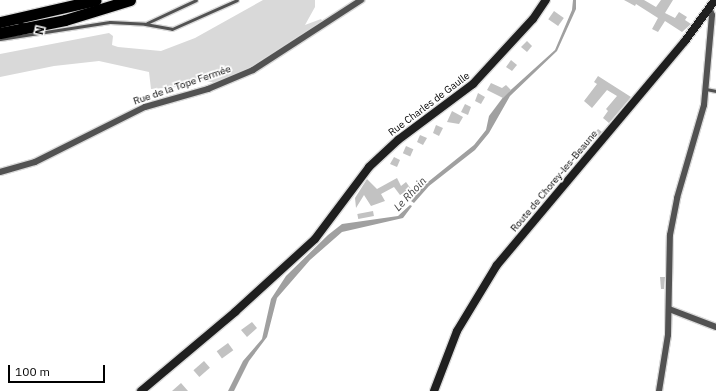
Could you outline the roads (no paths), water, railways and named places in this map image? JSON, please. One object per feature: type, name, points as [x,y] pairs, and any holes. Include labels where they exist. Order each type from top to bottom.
[{"type":"highway","points":[[0,22],[50,12],[96,0]]},
{"type":"highway","points":[[0,33],[64,20],[130,0]]},
{"type":"street","name":"Rue de la Tope Fermée","points":[[0,172],[35,162],[145,107],[208,89],[253,70],[361,0]]},
{"type":"street","name":"Rue Charles de Gaulle","points":[[141,391],[276,276],[327,225],[369,167],[398,140],[473,84],[532,19],[546,0]]},
{"type":"street","name":"Route de Chorey-les-Beaune","points":[[434,391],[457,332],[493,270],[685,41],[714,0]]},
{"type":"street","points":[[659,391],[667,349],[669,309],[669,244],[672,218],[700,124],[706,89],[712,15],[709,8]]},
{"type":"street","points":[[669,309],[716,327]]},
{"type":"lane","points":[[145,24],[156,21],[196,0]]},
{"type":"lane","points":[[0,39],[105,22],[145,24],[164,29],[177,28],[237,0]]},
{"type":"lane","points":[[706,89],[716,92]]},
{"type":"water label","name":"Le Rhoin","points":[[410,194]]}]
